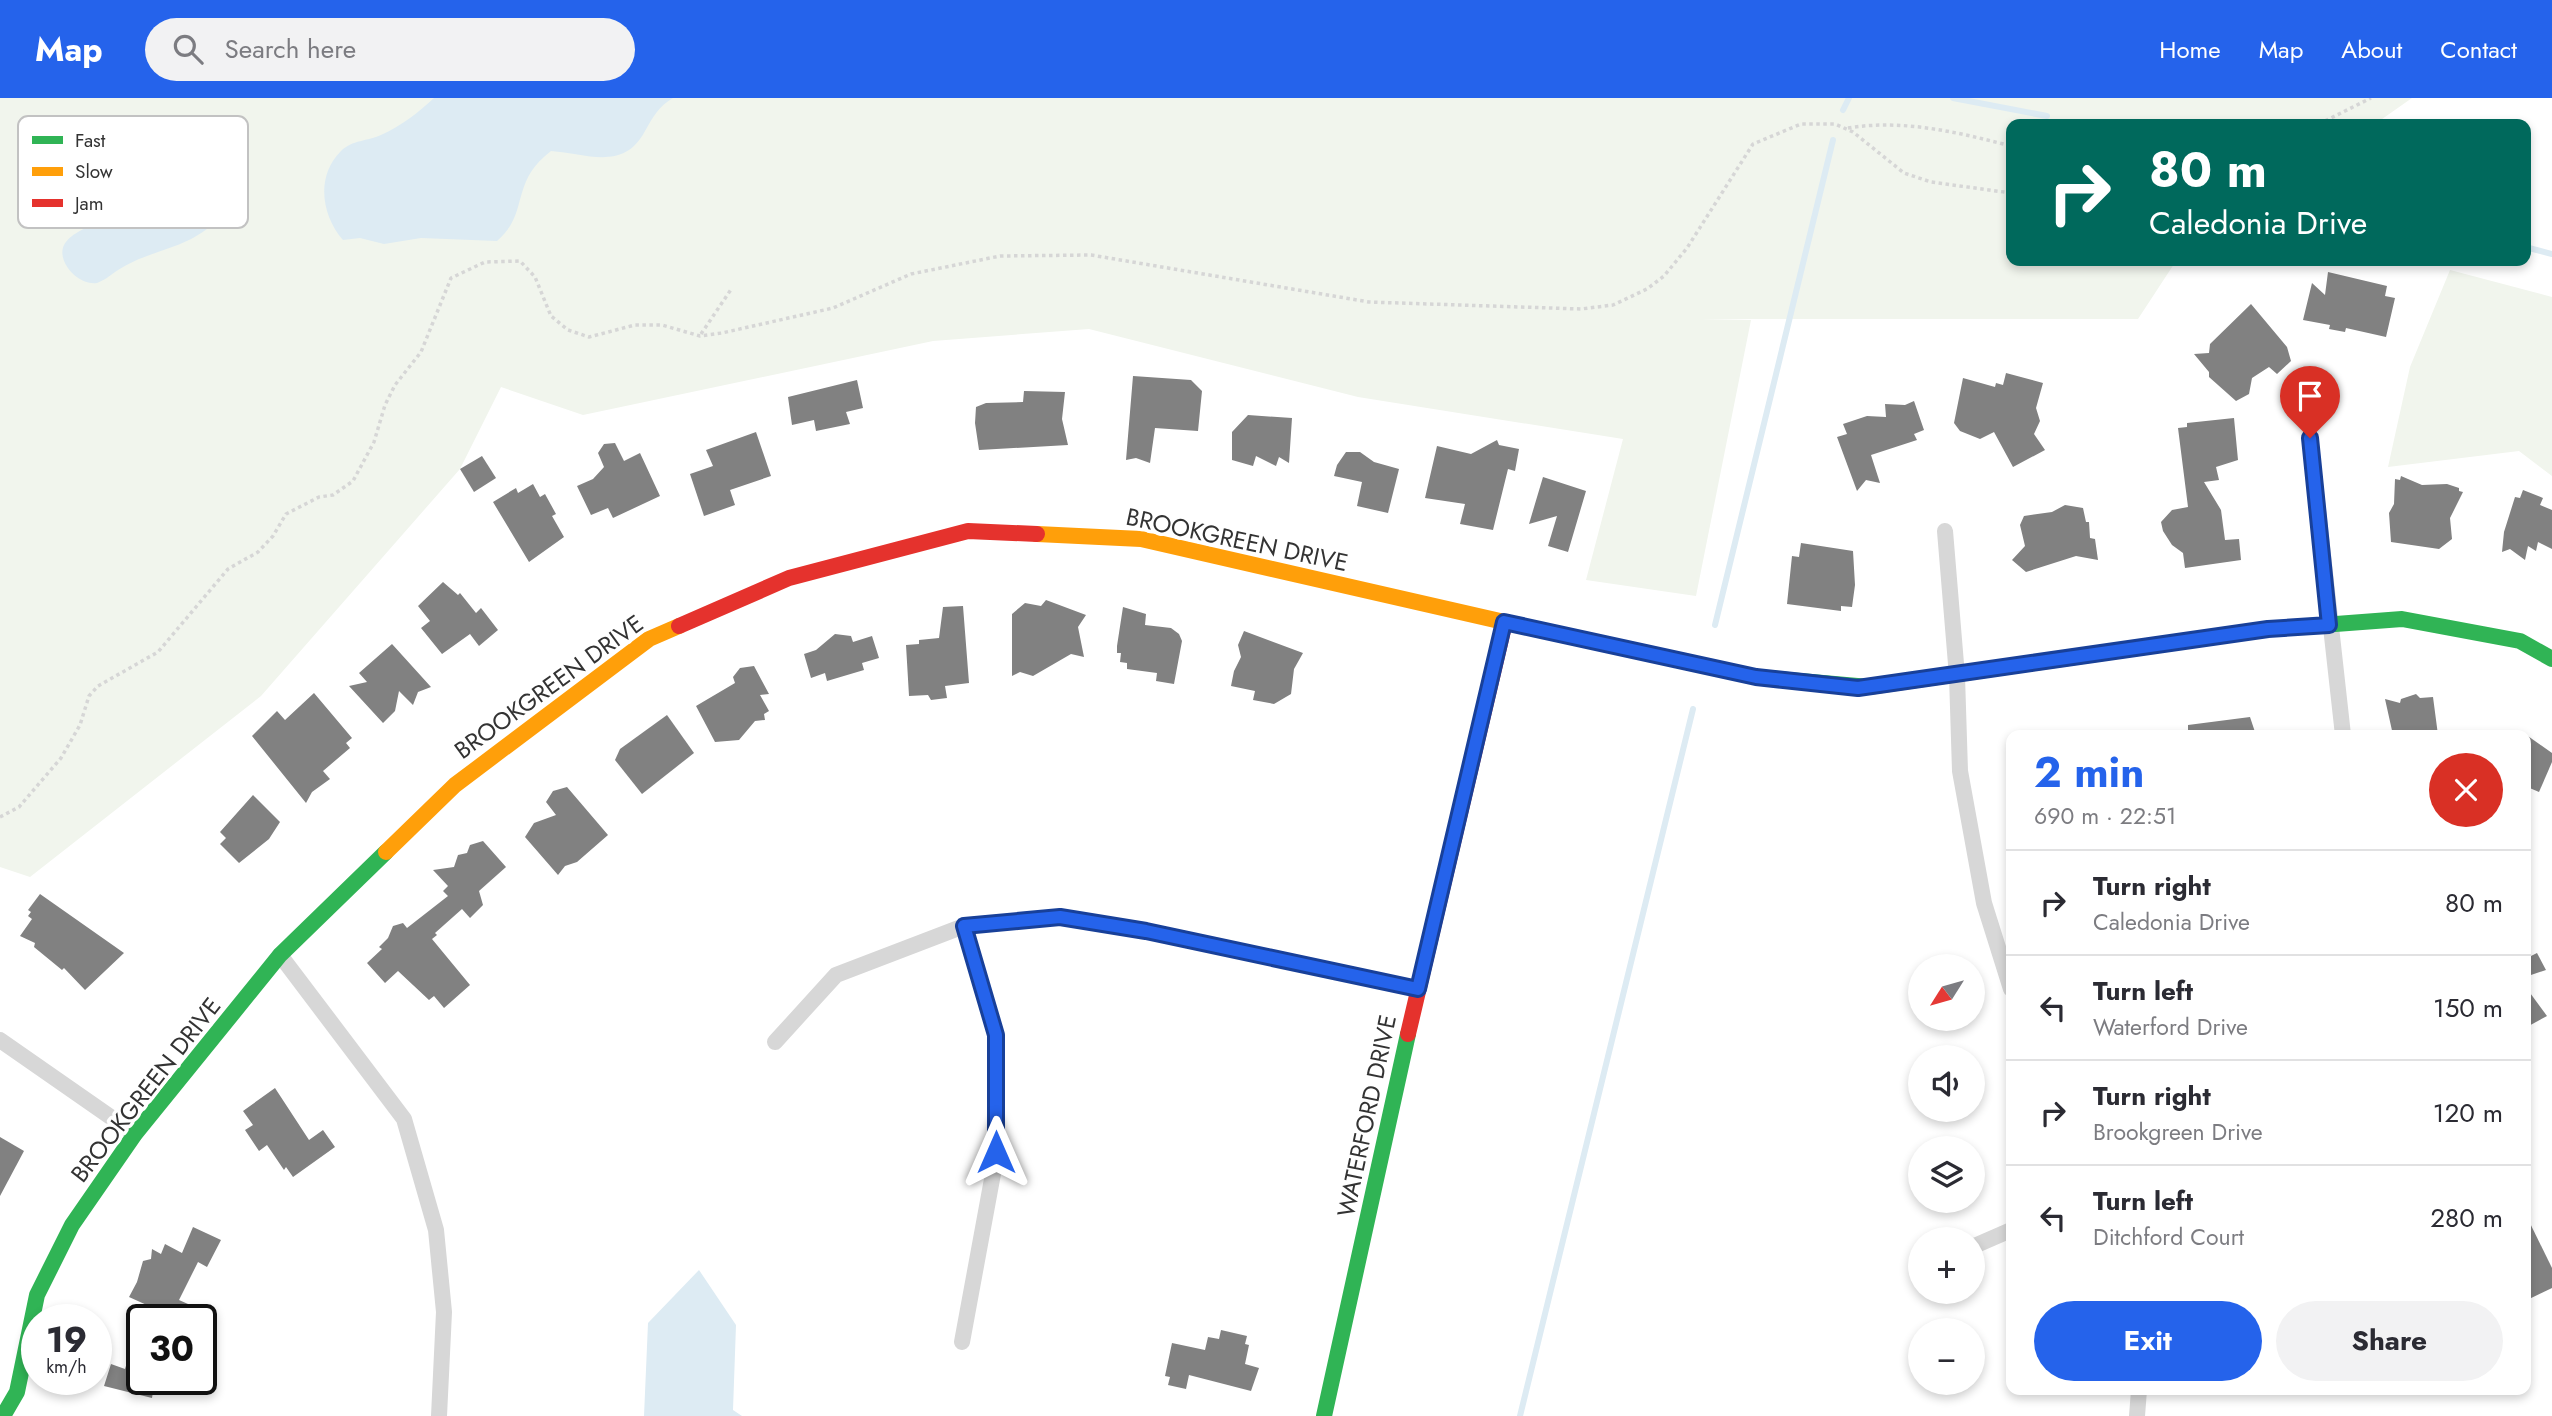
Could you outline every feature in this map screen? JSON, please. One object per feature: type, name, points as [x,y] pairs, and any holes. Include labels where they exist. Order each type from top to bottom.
[{"type":"street","points":[[2310,438],[2342,730]]},
{"type":"street","name":"BROOKGREEN DRIVE","points":[[4,1416],[17,1392],[37,1295],[72,1224],[135,1134],[280,956],[455,785],[649,639],[789,578],[968,531],[1142,539],[1756,677],[1858,688],[1957,676],[2268,629],[2402,619],[2520,641],[2552,659]]},
{"type":"street","points":[[1945,531],[1957,676],[1960,771],[1984,903],[2006,973]]},
{"type":"street","name":"WATERFORD DRIVE","points":[[1324,1416],[1418,989],[1504,622]]},
{"type":"street","points":[[775,1042],[836,975],[964,926],[1060,917],[1146,931],[1418,989]]},
{"type":"street","points":[[962,1342],[996,1152],[996,1035],[964,926]]},
{"type":"street","points":[[280,956],[404,1119],[436,1230],[444,1312],[439,1416]]},
{"type":"street","points":[[0,1040],[135,1134]]},
{"type":"street","points":[[1985,1241],[2006,1232]]},
{"type":"street","points":[[2137,1416],[2139,1395]]},
{"type":"path","points":[[2329,119],[2371,98]]},
{"type":"path","points":[[1846,129],[1880,123],[1934,128],[2006,145]]},
{"type":"path","points":[[0,817],[19,807],[61,758],[80,725],[89,696],[98,686],[158,652],[228,569],[258,552],[273,536],[286,514],[319,497],[333,495],[353,481],[374,442],[385,405],[395,385],[421,352],[451,278],[485,262],[520,261],[535,276],[551,316],[568,330],[589,337],[635,325],[662,325],[700,336],[833,308],[911,274],[1000,256],[1091,255],[1369,302],[1581,309],[1613,305],[1647,289],[1664,276],[1687,248],[1753,144],[1801,124],[1835,124],[1846,129],[1904,173],[1931,182],[2006,192]]},
{"type":"path","points":[[700,336],[732,288]]},
{"type":"shaded area","points":[[0,98],[2412,98],[2382,119],[2006,119],[2006,266],[2173,266],[2138,319],[1700,319],[1751,320],[1696,596],[1586,580],[1623,439],[1358,397],[1089,329],[933,341],[583,415],[501,387],[460,469],[261,696],[30,877],[0,867]]},
{"type":"shaded area","points":[[434,98],[673,98],[660,108],[636,143],[616,156],[591,157],[551,151],[529,175],[513,220],[497,241],[421,238],[384,244],[360,238],[343,240],[330,220],[324,196],[327,172],[333,161],[345,147],[395,128]]},
{"type":"shaded area","points":[[87,228],[208,228],[189,240],[124,266],[97,283],[83,281],[77,277],[63,259],[64,245]]},
{"type":"shaded area","points":[[2450,270],[2552,297],[2552,476],[2519,451],[2388,467],[2410,367]]},
{"type":"shaded area","points":[[699,1270],[736,1325],[733,1410],[742,1416],[644,1416],[648,1323]]},
{"type":"building","points":[[2328,272],[2387,286],[2385,296],[2395,298],[2386,337],[2346,328],[2345,332],[2329,329],[2330,325],[2303,320],[2312,283],[2325,295]]},
{"type":"building","points":[[2251,304],[2287,347],[2291,361],[2277,374],[2269,367],[2252,378],[2249,394],[2236,401],[2209,377],[2209,372],[2194,354],[2209,353],[2210,344]]},
{"type":"building","points":[[2006,373],[2043,383],[2036,408],[2040,421],[2034,434],[2045,450],[2013,467],[1994,432],[1980,439],[1960,431],[1954,423],[1963,378],[1995,387],[1996,383],[2003,385]]},
{"type":"building","points":[[1133,376],[1191,380],[1202,391],[1198,431],[1155,428],[1150,463],[1136,458],[1126,460]]},
{"type":"building","points":[[857,380],[863,408],[846,412],[850,424],[816,431],[814,420],[792,425],[788,397]]},
{"type":"building","points":[[1024,391],[1065,392],[1062,419],[1068,445],[979,450],[975,423],[976,407],[986,403],[1023,402]]},
{"type":"building","points":[[1914,401],[1924,430],[1914,434],[1917,440],[1871,455],[1880,483],[1866,480],[1857,491],[1837,437],[1847,434],[1843,424],[1867,416],[1886,417],[1885,404],[1905,405]]},
{"type":"building","points":[[1248,415],[1292,418],[1289,463],[1279,457],[1276,466],[1256,456],[1253,466],[1232,460],[1232,432]]},
{"type":"building","points":[[2234,418],[2238,460],[2216,467],[2219,480],[2204,482],[2221,510],[2225,540],[2239,539],[2241,560],[2185,568],[2183,553],[2172,545],[2161,522],[2172,510],[2188,507],[2178,428],[2187,427],[2187,423]]},
{"type":"building","points":[[756,432],[771,476],[730,490],[735,505],[704,516],[690,474],[713,466],[706,450]]},
{"type":"building","points":[[1497,440],[1499,445],[1519,449],[1515,471],[1508,469],[1493,530],[1460,524],[1465,504],[1425,498],[1437,446],[1471,454]]},
{"type":"building","points":[[615,443],[624,461],[640,453],[660,496],[613,518],[608,508],[591,515],[577,486],[593,479],[604,467],[598,453],[604,444]]},
{"type":"building","points":[[1346,452],[1360,452],[1374,462],[1399,469],[1388,513],[1357,506],[1362,482],[1334,476],[1337,465]]},
{"type":"building","points":[[482,456],[496,478],[474,492],[460,469]]},
{"type":"building","points":[[2401,476],[2422,485],[2447,484],[2463,492],[2450,518],[2452,539],[2439,549],[2391,542],[2389,513],[2394,504],[2395,479],[2400,480]]},
{"type":"building","points":[[1543,477],[1586,491],[1568,552],[1548,546],[1557,516],[1529,524]]},
{"type":"building","points":[[533,484],[540,497],[545,494],[556,514],[552,516],[564,537],[529,562],[493,502],[516,488],[518,493]]},
{"type":"building","points":[[2523,490],[2543,498],[2540,505],[2552,510],[2552,549],[2538,542],[2536,551],[2528,546],[2525,560],[2510,549],[2502,552],[2504,532],[2515,497],[2520,498]]},
{"type":"building","points":[[2065,505],[2083,508],[2086,522],[2089,522],[2090,538],[2095,539],[2098,560],[2076,556],[2026,572],[2012,560],[2025,546],[2020,525],[2024,516],[2052,512]]},
{"type":"building","points":[[1801,543],[1853,551],[1855,585],[1852,607],[1841,606],[1841,611],[1787,604],[1792,556],[1799,557]]},
{"type":"building","points":[[443,582],[458,595],[460,593],[476,613],[481,608],[498,630],[479,646],[470,634],[442,654],[421,628],[430,621],[418,606]]},
{"type":"building","points":[[1046,600],[1086,615],[1078,627],[1084,657],[1071,654],[1033,676],[1020,672],[1012,676],[1012,614],[1025,603],[1041,606]]},
{"type":"building","points":[[963,606],[969,683],[945,686],[947,698],[931,700],[928,695],[909,696],[906,645],[919,644],[919,640],[939,638],[943,607]]},
{"type":"building","points":[[1123,607],[1146,614],[1145,625],[1171,628],[1179,634],[1182,641],[1174,684],[1156,681],[1157,673],[1127,669],[1127,663],[1120,662],[1121,653],[1117,653],[1117,646]]},
{"type":"building","points":[[1244,631],[1303,653],[1294,669],[1291,694],[1274,704],[1253,700],[1255,691],[1231,686],[1241,657],[1238,645]]},
{"type":"building","points":[[835,634],[851,636],[853,642],[872,636],[879,658],[862,663],[864,670],[827,681],[825,673],[811,678],[804,654],[816,650]]},
{"type":"building","points":[[392,644],[431,687],[418,692],[413,705],[399,691],[395,711],[383,723],[349,686],[367,682],[359,673]]},
{"type":"building","points":[[754,666],[769,694],[760,695],[769,711],[764,714],[765,720],[755,721],[739,740],[715,742],[696,706],[735,683],[733,677],[740,668]]},
{"type":"building","points":[[314,693],[352,738],[346,743],[350,748],[323,771],[330,779],[312,792],[306,803],[252,736],[277,711],[285,720]]},
{"type":"building","points":[[2416,694],[2420,698],[2433,697],[2437,730],[2392,730],[2385,699],[2400,703],[2401,699]]},
{"type":"building","points":[[667,715],[694,753],[642,794],[615,760],[620,749]]},
{"type":"building","points":[[2250,717],[2254,730],[2188,730],[2188,725]]},
{"type":"building","points":[[2531,738],[2552,753],[2552,762],[2539,792],[2531,789]]},
{"type":"building","points":[[567,787],[608,835],[577,862],[565,866],[558,875],[525,837],[534,823],[556,815],[546,802],[553,791]]},
{"type":"building","points":[[253,795],[280,822],[269,839],[239,863],[220,844],[226,838],[220,832]]},
{"type":"building","points":[[483,841],[506,867],[479,891],[483,905],[470,918],[462,909],[435,933],[437,935],[432,939],[470,985],[444,1008],[434,996],[429,1000],[398,971],[385,983],[367,963],[382,949],[379,947],[388,938],[393,926],[403,923],[407,928],[448,896],[443,891],[448,886],[433,870],[454,867],[458,855],[467,853],[470,845]]},
{"type":"building","points":[[40,894],[124,953],[85,990],[64,968],[62,970],[34,947],[35,943],[20,936],[32,919],[28,916],[31,912],[28,910]]},
{"type":"building","points":[[2537,953],[2546,970],[2531,975],[2531,956]]},
{"type":"building","points":[[2531,994],[2547,1016],[2531,1025]]},
{"type":"building","points":[[275,1088],[309,1140],[323,1130],[335,1147],[293,1177],[286,1167],[284,1170],[267,1145],[259,1151],[245,1130],[253,1125],[243,1111]]},
{"type":"building","points":[[0,1137],[24,1151],[0,1196]]},
{"type":"building","points":[[2531,1225],[2552,1268],[2552,1288],[2531,1298]]},
{"type":"building","points":[[193,1227],[221,1240],[207,1267],[198,1262],[179,1300],[188,1304],[145,1304],[129,1297],[143,1261],[151,1259],[152,1249],[161,1254],[165,1244],[182,1253]]},
{"type":"building","points":[[1221,1330],[1247,1336],[1245,1344],[1249,1345],[1245,1364],[1259,1368],[1251,1391],[1189,1375],[1186,1389],[1168,1385],[1170,1377],[1165,1376],[1172,1343],[1205,1350],[1208,1337],[1219,1339]]},
{"type":"building","points":[[112,1364],[125,1369],[126,1366],[126,1392],[112,1388]]},
{"type":"waterway","points":[[1843,110],[1849,98]]},
{"type":"waterway","points":[[1953,98],[2047,116]]},
{"type":"waterway","points":[[1715,625],[1833,140]]},
{"type":"waterway","points":[[2531,249],[2552,254]]},
{"type":"waterway","points":[[1520,1416],[1693,709]]},
{"type":"traffic: fast","points":[[2206,638],[2268,629],[2402,619],[2520,641],[2552,659]]},
{"type":"traffic: fast","points":[[1535,629],[1756,677],[1869,687]]},
{"type":"traffic: fast","points":[[3,1416],[17,1392],[37,1295],[72,1225],[135,1134],[280,955],[386,852]]},
{"type":"traffic: fast","points":[[1324,1416],[1408,1034]]},
{"type":"traffic: slow","points":[[1037,534],[1141,539],[1535,629]]},
{"type":"traffic: slow","points":[[386,852],[455,785],[649,639],[679,626]]},
{"type":"traffic: slow","points":[[1869,687],[2206,638]]},
{"type":"traffic: jam","points":[[679,626],[789,578],[968,531],[1037,534]]},
{"type":"traffic: jam","points":[[1408,1034],[1505,622]]},
{"type":"route","points":[[996,1152],[996,1035],[964,926],[1060,917],[1146,931],[1418,989],[1504,622],[1756,677],[1858,688],[1957,676],[2268,629],[2329,625],[2310,438]]}]
